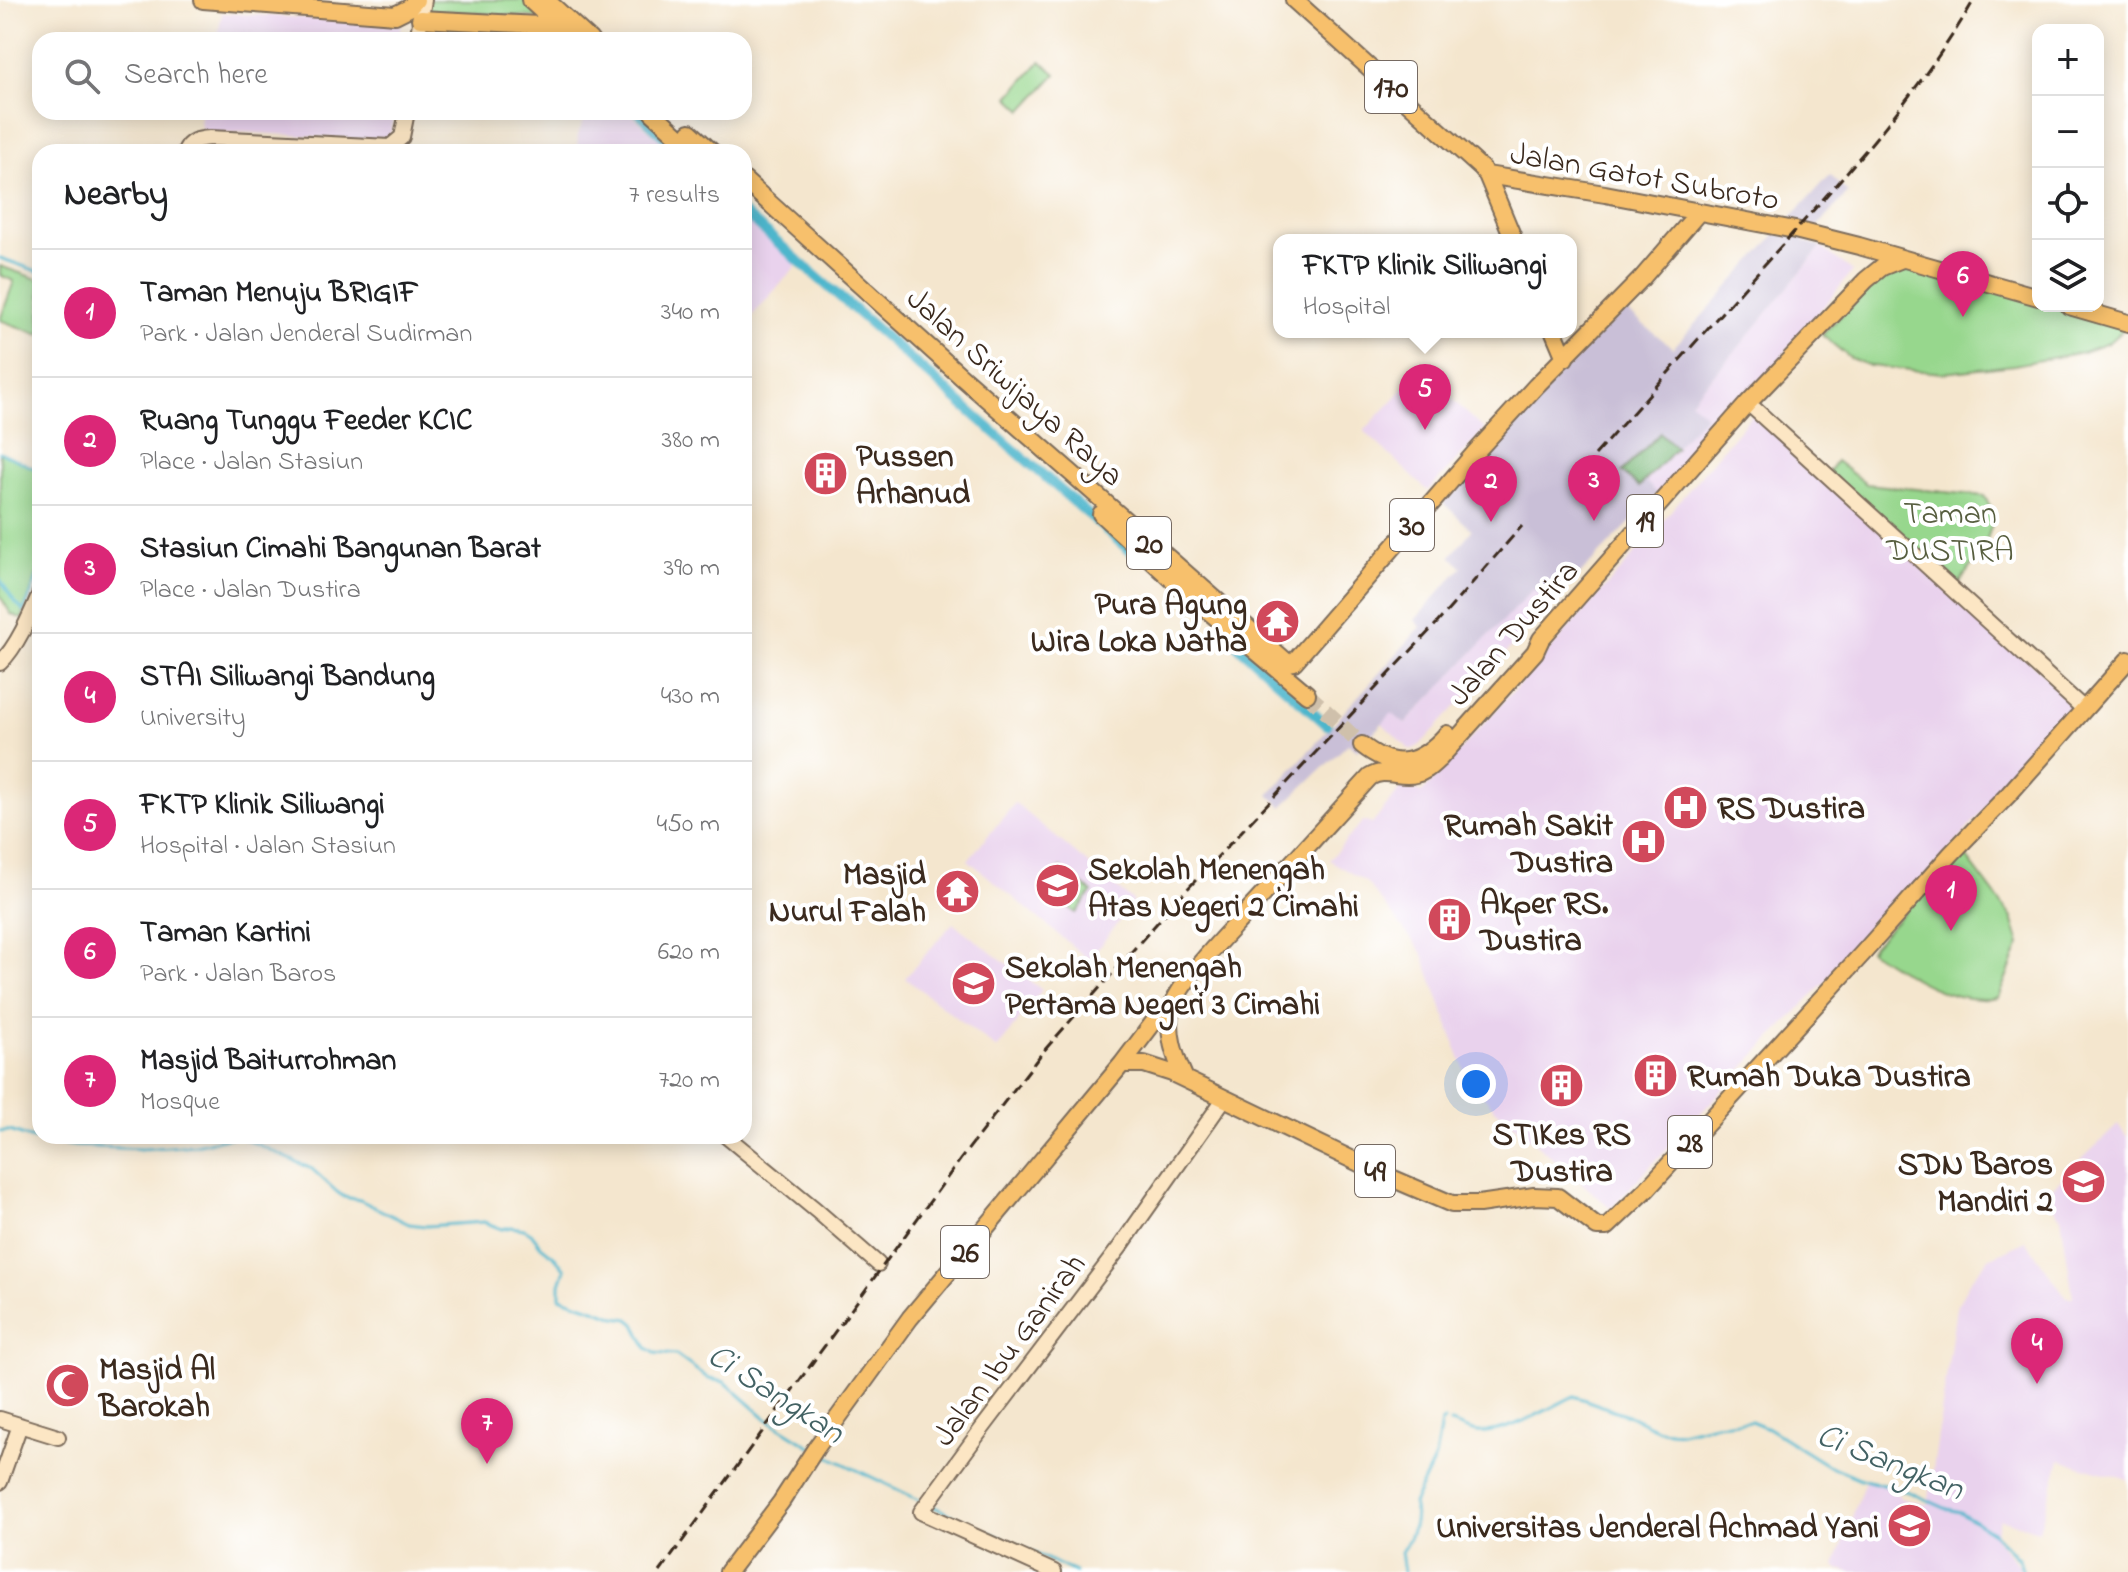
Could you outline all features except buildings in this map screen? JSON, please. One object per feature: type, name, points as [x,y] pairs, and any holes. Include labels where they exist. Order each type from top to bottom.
[{"type":"main road","points":[[203,0],[395,15],[409,8],[416,0]]},
{"type":"main road","points":[[418,32],[424,0]]},
{"type":"main road","points":[[530,0],[565,32]]},
{"type":"main road","points":[[546,0],[581,32]]},
{"type":"main road","name":"Jalan Gatot Subroto","points":[[1294,0],[1487,175],[1795,230],[2032,295]]},
{"type":"main road","points":[[420,19],[559,26]]},
{"type":"main road","points":[[394,144],[404,133],[406,120]]},
{"type":"main road","points":[[661,120],[687,144]]},
{"type":"main road","points":[[677,120],[703,144]]},
{"type":"main road","points":[[189,144],[210,138],[325,144]]},
{"type":"main road","points":[[1487,175],[1511,234]]},
{"type":"main road","points":[[1497,200],[1504,183],[1518,179]]},
{"type":"main road","name":"Jalan Sriwijaya Raya","points":[[752,189],[772,213],[925,350],[1288,663]]},
{"type":"main road","name":"Jalan Sriwijaya Raya","points":[[752,200],[772,213]]},
{"type":"main road","name":"30","points":[[1288,663],[1294,662],[1419,516],[1536,386],[1642,278],[1698,213]]},
{"type":"main road","points":[[1859,246],[1866,256],[1866,280]]},
{"type":"main road","name":"Jalan Dustira","points":[[1378,772],[1414,775],[1429,768],[1535,652],[1541,639],[1748,403],[1866,280],[1882,267],[1902,259]]},
{"type":"main road","points":[[2090,312],[2128,323]]},
{"type":"main road","points":[[1557,338],[1565,358]]},
{"type":"main road","name":"Jalan Sriwijaya Raya","points":[[925,350],[1187,593],[1307,694]]},
{"type":"main road","points":[[1748,403],[2084,709]]},
{"type":"main road","points":[[0,663],[32,610]]},
{"type":"main road","points":[[1362,745],[1385,759],[1400,762],[1427,754],[1529,646],[1541,639]]},
{"type":"main road","name":"28","points":[[1602,1228],[1612,1224],[1647,1189],[2128,660]]},
{"type":"main road","name":"26","points":[[728,1572],[910,1318],[1153,1023],[1157,1019],[1170,1017],[1176,997],[1214,949],[1370,777],[1378,772]]},
{"type":"main road","points":[[1170,1017],[1173,1050],[1185,1079]]},
{"type":"main road","name":"49","points":[[1122,1064],[1152,1066],[1185,1079],[1382,1174],[1452,1204],[1558,1197],[1602,1228]]},
{"type":"main road","name":"Jalan Ibu Ganirah","points":[[1054,1572],[921,1512],[1120,1247],[1224,1099]]},
{"type":"main road","points":[[736,1144],[878,1264]]},
{"type":"main road","points":[[0,1419],[58,1437]]},
{"type":"main road","points":[[0,1482],[20,1425]]},
{"type":"shaded area","points":[[222,13],[401,24],[400,32],[218,32]]},
{"type":"shaded area","points":[[200,120],[392,120],[390,141],[242,132],[202,134]]},
{"type":"shaded area","points":[[584,120],[638,120],[664,144],[577,144]]},
{"type":"shaded area","points":[[1830,175],[1848,193],[1804,241],[1821,247],[1690,401],[1706,415],[1645,480],[1658,494],[1551,604],[1533,589],[1405,724],[1392,713],[1357,750],[1348,744],[1282,807],[1269,795],[1421,627],[1415,620],[1462,567],[1451,556],[1472,530],[1440,500],[1558,372],[1623,308],[1673,348]]},
{"type":"shaded area","points":[[752,224],[797,265],[752,316]]},
{"type":"shaded area","points":[[1821,247],[1853,271],[1773,367],[1658,494],[1645,481],[1705,415],[1689,402],[1739,347]]},
{"type":"shaded area","points":[[1421,370],[1485,430],[1428,491],[1364,431]]},
{"type":"shaded area","name":"RS Dustira","points":[[1754,412],[2073,701],[1888,925],[1821,986],[1611,1208],[1496,1110],[1467,1077],[1422,952],[1366,882],[1329,860],[1363,821],[1372,824],[1402,787],[1422,793],[1628,562]]},
{"type":"shaded area","points":[[1533,588],[1551,604],[1420,745],[1409,749],[1382,723],[1392,712],[1405,724]]},
{"type":"shaded area","name":"Sekolah Menengah Atas Negeri 2 Cimahi","points":[[1015,803],[1134,902],[1089,960],[968,860]]},
{"type":"shaded area","name":"Sekolah Menengah Pertama Negeri 3 Cimahi","points":[[953,923],[1042,990],[997,1049],[905,978]]},
{"type":"shaded area","points":[[2118,1125],[2128,1137],[2128,1480],[2060,1460],[2039,1530],[1999,1519],[1995,1538],[2018,1564],[2019,1572],[1851,1572],[1838,1569],[1835,1565],[1865,1481],[1891,1489],[1900,1498],[1928,1505],[1956,1308],[1970,1280],[1989,1258],[2026,1241],[2066,1297],[2073,1297],[2061,1217],[2044,1195]]},
{"type":"green space","points":[[425,0],[526,0],[545,18],[424,9]]},
{"type":"green space","points":[[1041,61],[1056,74],[1023,110],[1009,97]]},
{"type":"green space","points":[[0,266],[32,277],[32,332],[0,320],[14,281],[0,275]]},
{"type":"green space","points":[[1887,268],[1909,268],[2032,300],[2032,312],[2073,312],[2126,327],[2108,343],[2083,352],[2014,365],[1943,373],[1870,366],[1850,358],[1822,335]]},
{"type":"green space","points":[[1660,433],[1676,448],[1639,487],[1622,472]]},
{"type":"green space","points":[[0,452],[32,467],[32,590],[22,619],[11,614],[0,596]]},
{"type":"green space","name":"Taman DUSTIRA","points":[[1836,461],[1866,484],[1984,496],[1995,515],[1985,545],[1957,587],[1828,472]]},
{"type":"green space","points":[[1961,850],[2012,918],[2020,944],[1998,998],[1981,999],[1947,993],[1914,978],[1869,950]]},
{"type":"green space","points":[[1061,868],[1092,892],[1076,913],[1045,889]]},
{"type":"waterway","points":[[424,30],[451,32]]},
{"type":"waterway","points":[[646,120],[672,144]]},
{"type":"waterway","points":[[752,220],[1131,552]]},
{"type":"waterway","points":[[0,258],[32,269]]},
{"type":"waterway","points":[[0,452],[32,467]]},
{"type":"waterway","points":[[0,579],[24,611]]},
{"type":"waterway","points":[[24,611],[32,591]]},
{"type":"waterway","points":[[1221,631],[1327,725]]},
{"type":"waterway","name":"Ci Sangkan","points":[[0,1131],[32,1139]]},
{"type":"waterway","name":"Ci Sangkan","points":[[63,1144],[142,1149],[200,1144]]},
{"type":"waterway","name":"Ci Sangkan","points":[[257,1144],[312,1169],[344,1197],[360,1200],[409,1224],[426,1226],[484,1222],[502,1229],[524,1229],[565,1269],[560,1297],[629,1319],[635,1324],[647,1348],[655,1353],[676,1355],[709,1379],[725,1382],[767,1419],[812,1447]]},
{"type":"waterway","name":"Ci Sangkan","points":[[1450,1423],[1477,1432],[1497,1430],[1531,1418],[1574,1396],[1659,1430],[1681,1432],[1715,1424],[1751,1421],[1768,1428],[1827,1465],[1960,1512],[1992,1532],[2019,1559],[2023,1572]]},
{"type":"waterway","name":"Ci Sangkan","points":[[1404,1572],[1401,1552],[1413,1529],[1413,1504],[1435,1458],[1441,1423],[1444,1421]]},
{"type":"waterway","name":"Ci Sangkan","points":[[822,1453],[923,1502]]},
{"type":"waterway","name":"Ci Sangkan","points":[[930,1505],[1075,1572]]},
{"type":"tunnel","points":[[1307,694],[1362,745]]},
{"type":"railway","points":[[1595,455],[1881,132],[1930,68],[1974,0]]},
{"type":"railway","points":[[660,1572],[960,1160],[1042,1053],[1179,898],[1437,623],[1522,526]]},
{"type":"place","name":"Taman Kartini","points":[[1963,317]]},
{"type":"place","name":"FKTP Klinik Siliwangi","points":[[1425,430]]},
{"type":"place","name":"Pussen Arhanud","points":[[825,473]]},
{"type":"place","name":"Stasiun Cimahi Bangunan Barat","points":[[1594,521]]},
{"type":"place","name":"Ruang Tunggu Feeder KCIC","points":[[1491,522]]},
{"type":"place","name":"Pura Agung Wira Loka Natha","points":[[1278,621]]},
{"type":"place","name":"RS Dustira","points":[[1686,807]]},
{"type":"place","name":"Rumah Sakit Dustira","points":[[1644,842]]},
{"type":"place","name":"Sekolah Menengah Atas Negeri 2 Cimahi","points":[[1057,886]]},
{"type":"place","name":"Masjid Nurul Falah","points":[[957,891]]},
{"type":"place","name":"Akper RS. Dustira","points":[[1449,920]]},
{"type":"place","name":"Taman Menuju BRIGIF","points":[[1951,931]]},
{"type":"place","name":"Sekolah Menengah Pertama Negeri 3 Cimahi","points":[[974,984]]},
{"type":"place","name":"Rumah Duka Dustira","points":[[1656,1075]]},
{"type":"place","name":"STIKes RS Dustira","points":[[1562,1086]]},
{"type":"place","name":"SDN Baros Mandiri 2","points":[[2084,1181]]},
{"type":"place","name":"STAI Siliwangi Bandung","points":[[2037,1384]]},
{"type":"place","name":"Masjid Al Barokah","points":[[68,1386]]},
{"type":"place","name":"Masjid Baiturrohman","points":[[487,1464]]},
{"type":"place","name":"Universitas Jenderal Achmad Yani","points":[[1910,1526]]}]
